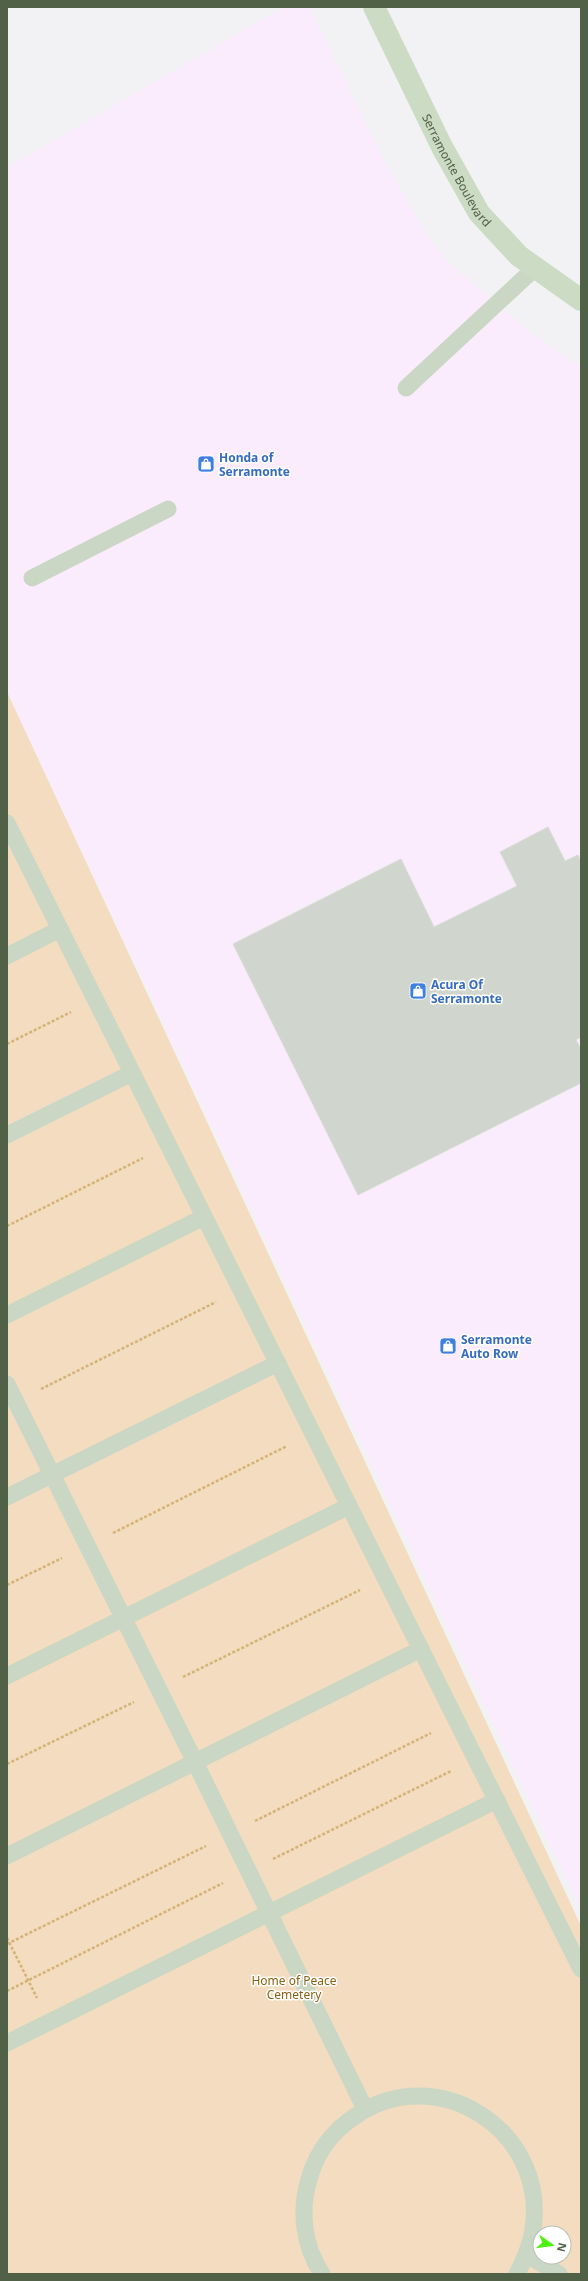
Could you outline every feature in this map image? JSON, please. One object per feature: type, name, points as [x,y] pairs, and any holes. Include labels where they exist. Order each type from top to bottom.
[{"type":"main road","name":"Serramonte Boulevard","points":[[374,7],[442,147],[475,206],[505,243],[534,268],[581,300]]},
{"type":"lane","points":[[406,388],[534,268]]},
{"type":"lane","points":[[32,578],[168,510]]},
{"type":"lane","points":[[7,823],[581,1969]]},
{"type":"lane","points":[[7,956],[60,929]]},
{"type":"lane","points":[[7,1135],[132,1073]]},
{"type":"lane","points":[[7,1316],[204,1217]]},
{"type":"lane","points":[[7,1497],[278,1363]]},
{"type":"lane","points":[[7,1384],[124,1618],[365,2109]]},
{"type":"lane","points":[[7,1676],[349,1506]]},
{"type":"lane","points":[[7,1856],[421,1649]]},
{"type":"lane","points":[[7,2043],[497,1800]]},
{"type":"lane","points":[[322,2274],[315,2264],[306,2238],[303,2211],[306,2186],[314,2162],[327,2142],[344,2124],[365,2109],[387,2100],[412,2096],[436,2097],[460,2103],[483,2115],[504,2132],[519,2153],[530,2177],[534,2203],[534,2229],[526,2255],[516,2274]]},
{"type":"lane","points":[[526,2255],[559,2274]]},
{"type":"path","points":[[7,1044],[96,1000]]},
{"type":"path","points":[[7,1226],[169,1146]]},
{"type":"path","points":[[16,1402],[241,1289]]},
{"type":"path","points":[[7,1585],[313,1434]]},
{"type":"path","points":[[7,1764],[385,1577]]},
{"type":"path","points":[[7,1938],[49,2022]]},
{"type":"shaded area","name":"Serramonte Auto Row","points":[[284,7],[309,7],[385,162],[427,235],[451,265],[533,334],[581,367],[581,1909],[7,692],[7,168]]},
{"type":"green space","name":"Home of Peace Cemetery","points":[[7,692],[581,1926],[581,2274],[7,2274]]},
{"type":"building","name":"Acura Of Serramonte","points":[[548,827],[565,861],[578,855],[581,862],[581,1037],[576,1040],[581,1049],[581,1083],[358,1195],[233,944],[401,859],[434,927],[517,886],[500,852]]},
{"type":"place","name":"Honda of Serramonte","points":[[206,464]]},
{"type":"place","name":"Acura Of Serramonte","points":[[418,991]]},
{"type":"place","name":"Serramonte Auto Row","points":[[448,1346]]}]
